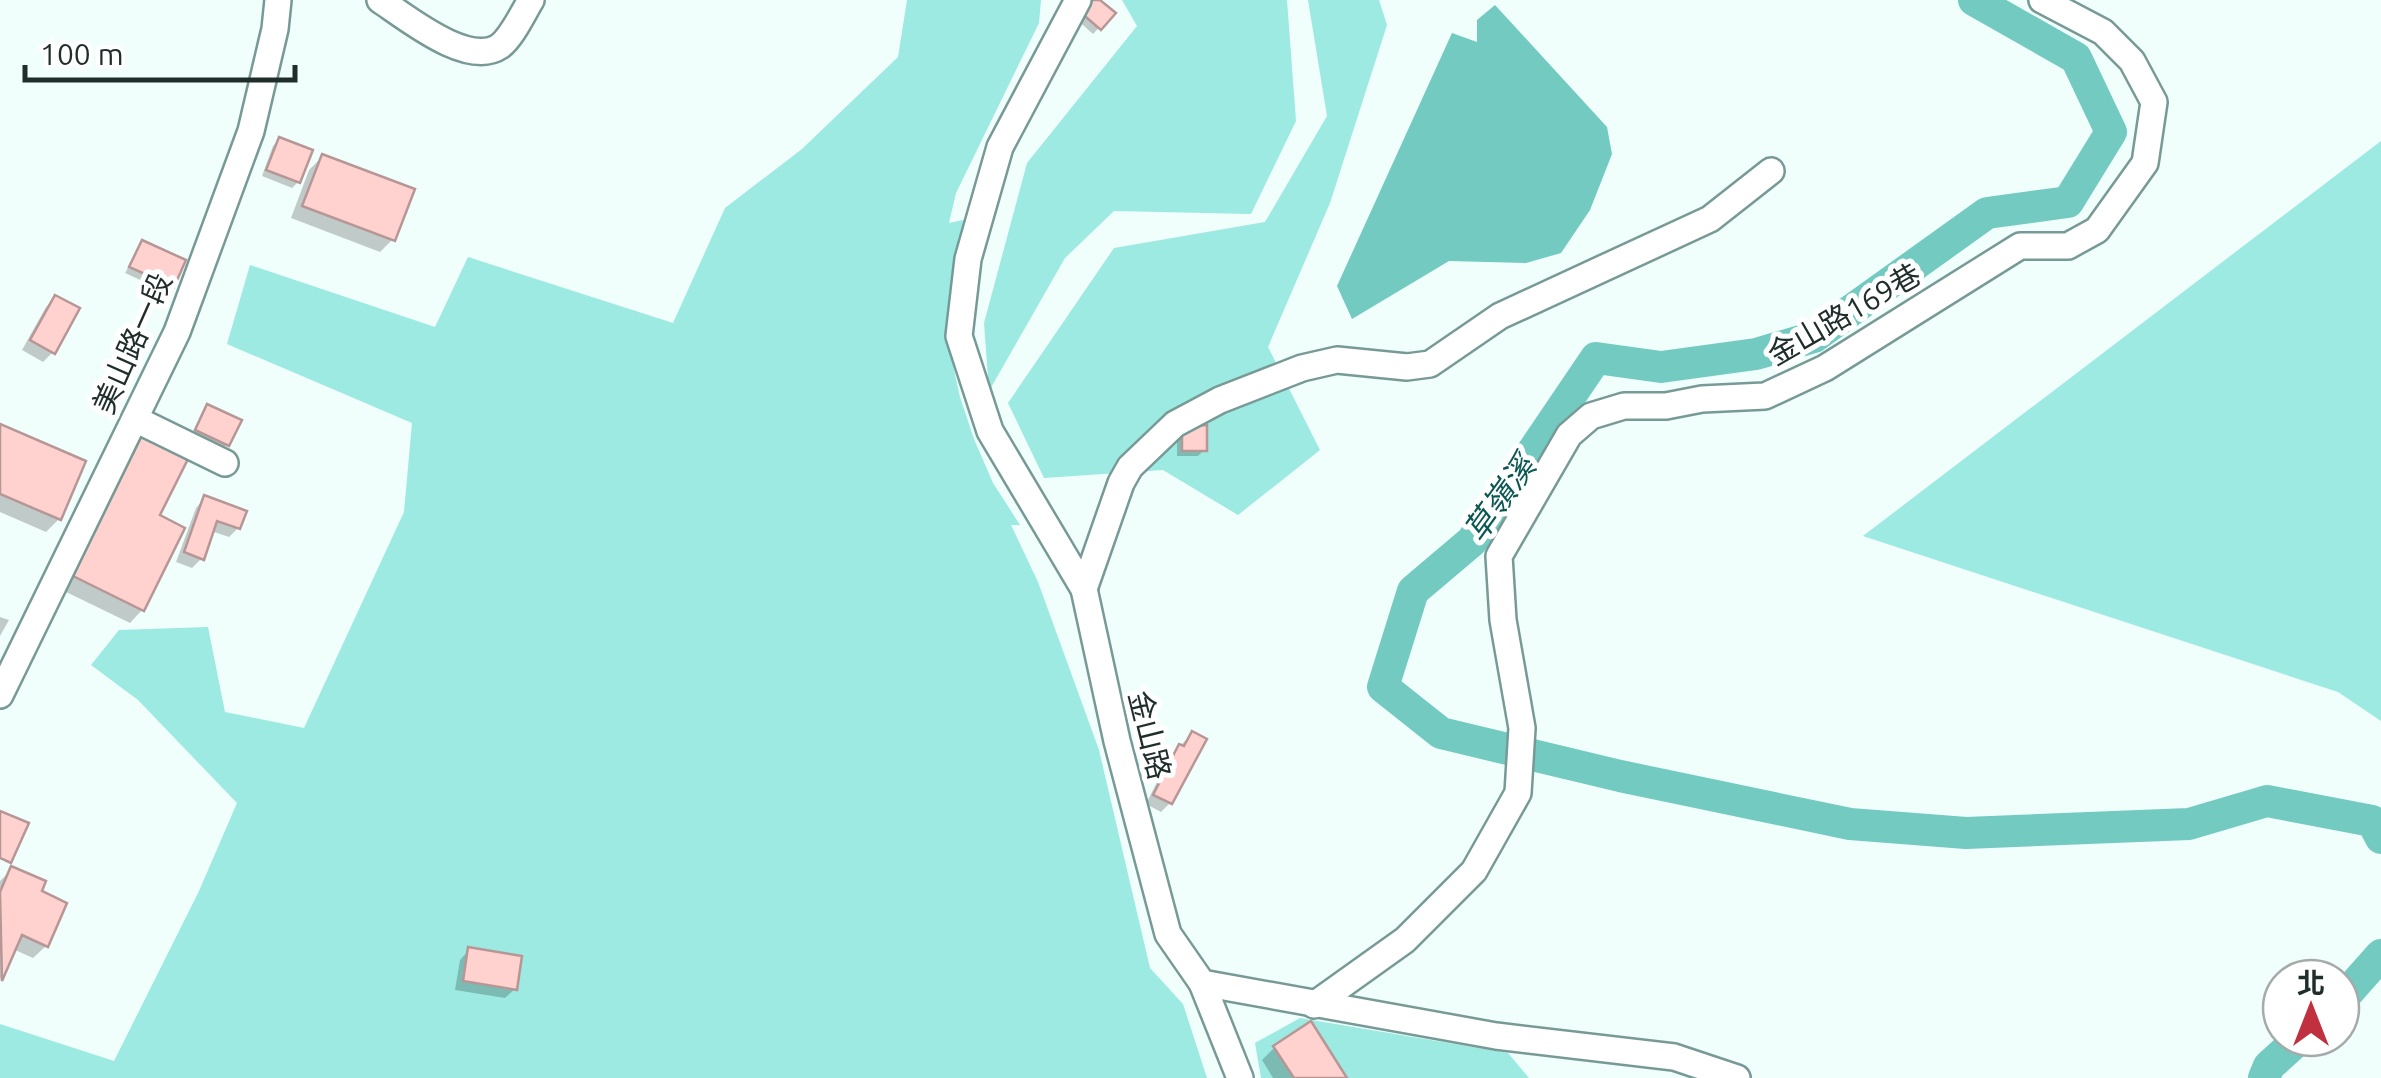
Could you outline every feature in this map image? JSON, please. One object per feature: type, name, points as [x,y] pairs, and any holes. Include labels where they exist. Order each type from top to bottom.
[{"type":"street","name":"美山路一段","points":[[0,695],[177,332],[251,131],[278,0]]},
{"type":"street","points":[[380,0],[437,38],[478,53],[500,46],[531,0]]},
{"type":"street","name":"金山路","points":[[1078,0],[1000,146],[968,259],[960,336],[990,431],[1084,588],[1116,741],[1168,934],[1202,983],[1240,1078]]},
{"type":"street","name":"金山路169巷","points":[[1314,1004],[1405,940],[1474,870],[1518,794],[1522,728],[1503,620],[1499,556],[1569,436],[1591,416],[1624,406],[1765,396],[1825,368],[2020,246],[2068,246],[2097,230],[2146,163],[2154,102],[2132,62],[2103,32],[2042,0]]},
{"type":"street","points":[[1084,588],[1120,483],[1130,466],[1175,424],[1220,400],[1320,364],[1338,360],[1407,367],[1430,364],[1500,316],[1710,219],[1772,171]]},
{"type":"street","points":[[135,419],[225,463]]},
{"type":"street","points":[[1202,983],[1496,1036],[1674,1057],[1738,1078]]},
{"type":"shaded area","points":[[907,0],[1041,0],[1039,23],[956,193],[949,223],[968,219],[948,343],[974,439],[993,483],[1020,525],[1011,525],[1038,582],[1099,750],[1150,968],[1183,1004],[1207,1078],[0,1078],[0,1024],[114,1061],[199,891],[237,803],[138,700],[91,665],[119,630],[208,627],[225,712],[304,728],[404,512],[412,423],[227,344],[250,265],[435,327],[468,257],[673,323],[725,208],[802,149],[898,57]]},
{"type":"shaded area","points":[[1122,0],[1287,0],[1296,121],[1251,214],[1114,211],[1065,258],[989,391],[984,323],[1027,163],[1137,26]]},
{"type":"shaded area","points":[[1308,0],[1379,0],[1387,25],[1330,203],[1268,347],[1320,450],[1238,515],[1163,470],[1044,478],[1008,403],[1114,248],[1265,222],[1327,116]]},
{"type":"shaded area","points":[[1495,5],[1607,127],[1612,154],[1590,210],[1561,253],[1526,263],[1449,261],[1352,319],[1337,286],[1452,33],[1477,42],[1477,20]]},
{"type":"shaded area","points":[[2381,141],[2381,721],[2338,692],[1863,536]]},
{"type":"shaded area","points":[[1300,1018],[1508,1053],[1529,1078],[1261,1078],[1255,1043]]},
{"type":"building","points":[[1088,0],[1100,0],[1116,13],[1101,30],[1079,11]]},
{"type":"building","points":[[279,137],[313,150],[300,183],[266,170]]},
{"type":"building","points":[[322,154],[415,189],[395,241],[302,206]]},
{"type":"building","points":[[142,240],[186,260],[174,287],[129,267]]},
{"type":"building","points":[[55,295],[80,308],[55,354],[30,340]]},
{"type":"building","points":[[207,404],[242,420],[229,446],[195,430]]},
{"type":"building","points":[[0,424],[86,461],[61,520],[0,494]]},
{"type":"building","points":[[1207,425],[1207,451],[1182,451],[1182,426]]},
{"type":"building","points":[[142,435],[189,457],[160,515],[185,528],[144,611],[73,576]]},
{"type":"building","points":[[204,495],[247,511],[240,529],[217,521],[204,560],[184,552]]},
{"type":"building","points":[[1192,731],[1207,739],[1172,804],[1153,795],[1179,744],[1184,746]]},
{"type":"building","points":[[0,811],[29,823],[11,863],[0,858]]},
{"type":"building","points":[[11,866],[46,881],[42,891],[67,903],[48,947],[22,935],[2,981],[0,892]]},
{"type":"building","points":[[468,947],[522,956],[517,990],[463,981]]},
{"type":"building","points":[[1311,1021],[1347,1078],[1294,1078],[1273,1046]]},
{"type":"waterway","name":"草嶺溪","points":[[1974,0],[2076,58],[2111,132],[2068,202],[1987,213],[1814,337],[1756,354],[1661,367],[1596,358],[1472,541],[1413,591],[1383,687],[1441,733],[1620,776],[1850,824],[1966,833],[2189,824],[2267,801],[2372,821],[2381,838]]},
{"type":"waterway","name":"草嶺溪","points":[[2361,978],[2381,955]]},
{"type":"waterway","name":"草嶺溪","points":[[2264,1078],[2278,1058]]}]
